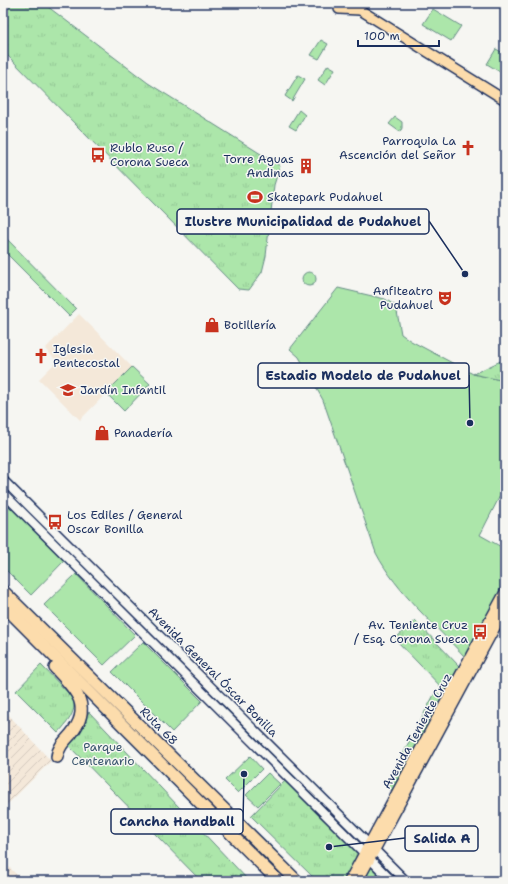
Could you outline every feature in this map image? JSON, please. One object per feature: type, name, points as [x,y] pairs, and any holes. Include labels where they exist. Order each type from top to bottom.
[{"type":"highway","name":"Ruta 68","points":[[3,590],[297,881]]},
{"type":"highway","name":"Ruta 68","points":[[3,605],[278,881]]},
{"type":"highway","points":[[3,614],[69,682],[79,697],[81,707],[79,720],[74,730],[60,746],[57,757]]},
{"type":"main road","points":[[348,3],[505,100]]},
{"type":"main road","points":[[339,9],[360,10]]},
{"type":"main road","name":"Avenida General Óscar Bonilla","points":[[3,480],[406,881]]},
{"type":"main road","name":"Avenida General Óscar Bonilla","points":[[3,493],[392,881]]},
{"type":"main road","name":"Avenida Teniente Cruz","points":[[358,881],[371,847],[505,592]]},
{"type":"main road","name":"Avenida Teniente Cruz","points":[[371,847],[505,609]]},
{"type":"main road","name":"Avenida Teniente Cruz","points":[[349,881],[367,856]]},
{"type":"shaded area","points":[[79,314],[132,367],[80,420],[39,379],[57,361],[45,349]]},
{"type":"shaded area","points":[[6,712],[51,761],[3,809],[3,715]]},
{"type":"shaded area","points":[[3,861],[23,881],[3,881]]},
{"type":"green space","points":[[3,3],[43,3],[148,83],[280,166],[274,185],[266,256],[262,272],[249,290],[238,289],[3,51]]},
{"type":"green space","points":[[433,9],[461,26],[451,41],[423,24]]},
{"type":"green space","points":[[321,40],[328,44],[319,59],[311,55]]},
{"type":"green space","points":[[496,49],[505,54],[505,75],[487,64]]},
{"type":"green space","points":[[328,65],[335,69],[325,85],[318,80]]},
{"type":"green space","points":[[298,75],[305,79],[292,101],[285,96]]},
{"type":"green space","points":[[299,110],[305,115],[296,130],[289,126]]},
{"type":"green space","points":[[395,117],[402,122],[400,132],[389,124]]},
{"type":"green space","points":[[3,235],[76,309],[69,316],[3,250]]},
{"type":"green space","points":[[306,272],[312,272],[316,276],[316,282],[312,286],[306,286],[302,282],[302,276]]},
{"type":"green space","points":[[338,288],[385,299],[396,306],[401,334],[411,341],[473,374],[505,381],[505,486],[480,535],[505,549],[505,582],[466,658],[429,621],[406,595],[385,568],[376,553],[323,400],[299,357],[290,349]]},
{"type":"green space","points":[[505,359],[505,381],[473,374]]},
{"type":"green space","points":[[132,367],[150,384],[124,411],[106,393]]},
{"type":"green space","points":[[3,500],[64,561],[31,595],[3,567]]},
{"type":"green space","points":[[76,574],[135,635],[104,665],[44,605]]},
{"type":"green space","points":[[415,620],[459,666],[445,691],[395,639]]},
{"type":"green space","points":[[143,642],[202,701],[172,732],[112,672]]},
{"type":"green space","points":[[41,665],[74,699],[74,709],[68,722],[58,733],[16,691]]},
{"type":"green space","points":[[436,691],[443,699],[392,791],[386,785]]},
{"type":"green space","name":"Parque Centenario","points":[[89,712],[249,881],[201,881],[67,744]]},
{"type":"green space","points":[[250,756],[262,769],[238,793],[225,780]]},
{"type":"green space","points":[[268,773],[280,784],[258,806],[246,795]]},
{"type":"green space","points":[[286,780],[359,854],[347,881],[317,881],[251,816]]},
{"type":"green space","points":[[371,866],[386,881],[363,881]]},
{"type":"place","name":"Parroquia La Ascención del Señor","points":[[468,148]]},
{"type":"place","name":"Rublo Ruso / Corona Sueca","points":[[98,155]]},
{"type":"place","name":"Torre Aguas Andinas","points":[[306,166]]},
{"type":"place","name":"Skatepark Pudahuel","points":[[255,197]]},
{"type":"place","name":"Ilustre Municipalidad de Pudahuel","points":[[465,274]]},
{"type":"place","name":"Anfiteatro Pudahuel","points":[[445,298]]},
{"type":"place","name":"Botillería","points":[[212,325]]},
{"type":"place","name":"Iglesia Pentecostal","points":[[41,356]]},
{"type":"place","name":"Jardín Infantil","points":[[68,390]]},
{"type":"place","name":"Estadio Modelo de Pudahuel","points":[[470,423]]},
{"type":"place","name":"Panadería","points":[[102,433]]},
{"type":"place","name":"Los Ediles / General Oscar Bonilla","points":[[55,522]]},
{"type":"place","name":"Av. Teniente Cruz / Esq. Corona Sueca","points":[[480,632]]},
{"type":"place","name":"Cancha Handball","points":[[244,774]]},
{"type":"place","name":"Salida A","points":[[329,847]]}]
